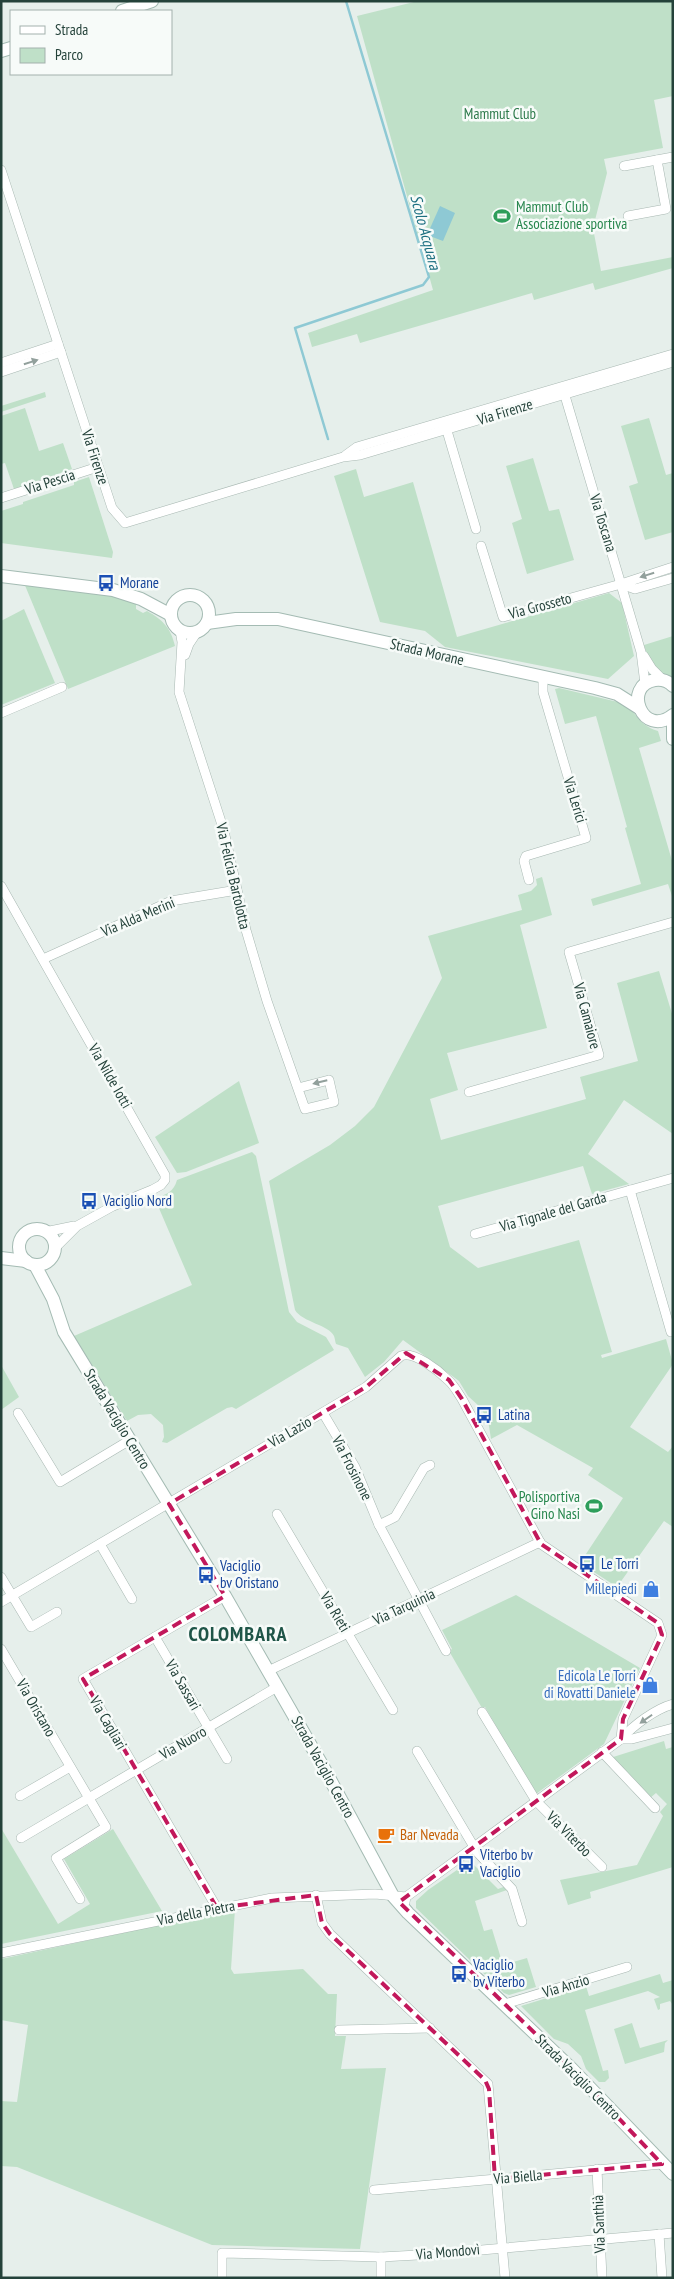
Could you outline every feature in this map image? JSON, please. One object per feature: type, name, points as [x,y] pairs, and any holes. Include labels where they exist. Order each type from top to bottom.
[{"type":"street","points":[[125,10],[152,1]]},
{"type":"street","points":[[624,166],[673,157]]},
{"type":"street","points":[[628,216],[666,209],[657,160]]},
{"type":"street","name":"Via Firenze","points":[[1,170],[112,508],[125,523],[343,457],[360,455],[445,425],[563,390],[673,354]]},
{"type":"street","points":[[1,363],[60,348]]},
{"type":"street","points":[[1,372],[60,348]]},
{"type":"street","name":"Via Firenze","points":[[563,390],[673,362]]},
{"type":"street","name":"Via Toscana","points":[[563,390],[641,652],[643,686]]},
{"type":"street","points":[[445,425],[476,529]]},
{"type":"street","name":"Via Pescia","points":[[1,498],[98,467]]},
{"type":"street","name":"Via Grosseto","points":[[481,546],[502,617],[621,584]]},
{"type":"street","points":[[621,584],[673,567]]},
{"type":"street","points":[[1,576],[106,589],[173,609]]},
{"type":"street","points":[[621,584],[635,589],[673,578]]},
{"type":"street","points":[[192,595],[204,600],[204,622],[191,633],[180,630],[172,621],[173,609],[180,598],[192,595]]},
{"type":"street","name":"Strada Morane","points":[[204,622],[236,618],[278,619],[617,694],[639,708],[648,719],[657,721],[672,737]]},
{"type":"street","name":"Via Felicia Bartolotta","points":[[182,662],[189,644],[204,622]]},
{"type":"street","name":"Via Felicia Bartolotta","points":[[180,630],[182,662],[179,692],[224,831],[246,928],[267,1001],[298,1088]]},
{"type":"street","name":"Via Toscana","points":[[641,652],[652,669],[668,683]]},
{"type":"street","name":"Via Lerici","points":[[529,880],[524,861],[526,856],[586,838],[543,692],[544,677]]},
{"type":"street","name":"Strada Morane","points":[[617,694],[643,686],[651,681],[668,683]]},
{"type":"street","points":[[639,708],[637,702],[643,686]]},
{"type":"street","points":[[1,713],[62,687]]},
{"type":"street","points":[[657,721],[673,715]]},
{"type":"street","points":[[672,737],[673,719]]},
{"type":"street","name":"Via Nilde Iotti","points":[[1,886],[165,1175],[162,1185],[113,1206],[77,1226],[45,1232]]},
{"type":"street","name":"Via Alda Merini","points":[[43,959],[171,901],[237,890]]},
{"type":"street","name":"Via Camaiore","points":[[469,1092],[599,1055],[570,952],[673,922]]},
{"type":"street","name":"Via Tignale del Garda","points":[[475,1234],[673,1178]]},
{"type":"street","points":[[630,1190],[671,1332]]},
{"type":"street","name":"Via Nilde Iotti","points":[[53,1253],[77,1226]]},
{"type":"street","points":[[33,1230],[45,1232],[53,1240],[53,1253],[44,1264],[1,1257],[21,1240],[25,1234],[33,1230]]},
{"type":"street","points":[[21,1240],[19,1250],[31,1263]]},
{"type":"street","name":"Strada Vaciglio Centro","points":[[53,1253],[53,1299]]},
{"type":"street","name":"Strada Vaciglio Centro","points":[[31,1263],[53,1299],[64,1332],[225,1596],[393,1896],[405,1902],[571,2068],[673,2174]]},
{"type":"street","name":"Via Lazio","points":[[168,1504],[366,1387],[406,1353],[414,1355],[449,1380],[540,1542]]},
{"type":"street","points":[[18,1413],[60,1482],[130,1440]]},
{"type":"street","name":"Via Frosinone","points":[[323,1413],[354,1467],[379,1525],[446,1650]]},
{"type":"street","points":[[379,1525],[395,1517],[424,1468],[430,1465]]},
{"type":"street","points":[[1,1602],[168,1504]]},
{"type":"street","name":"Via Rieti","points":[[276,1514],[393,1710]]},
{"type":"street","points":[[540,1542],[658,1623],[662,1636],[623,1719],[621,1739],[632,1739],[673,1728]]},
{"type":"street","name":"Via Tarquinia","points":[[268,1671],[540,1542]]},
{"type":"street","points":[[100,1544],[132,1599]]},
{"type":"street","points":[[1,1576],[31,1627],[56,1612]]},
{"type":"street","name":"Via Cagliari","points":[[217,1908],[83,1679],[225,1596]]},
{"type":"street","name":"Via Sassari","points":[[155,1637],[227,1760]]},
{"type":"street","name":"Via Oristano","points":[[1,1650],[89,1799]]},
{"type":"street","name":"Via Nuoro","points":[[21,1838],[277,1687]]},
{"type":"street","name":"Via Viterbo","points":[[405,1902],[474,1847],[628,1732],[662,1708],[673,1704]]},
{"type":"street","points":[[482,1712],[536,1801]]},
{"type":"street","points":[[417,1751],[474,1847],[512,1889],[522,1922]]},
{"type":"street","points":[[602,1752],[655,1808]]},
{"type":"street","points":[[20,1796],[70,1767]]},
{"type":"street","points":[[80,1899],[56,1858],[106,1827],[89,1799]]},
{"type":"street","name":"Via Viterbo","points":[[536,1801],[602,1867]]},
{"type":"street","points":[[316,1895],[322,1923],[326,1929],[488,2084],[505,2278]]},
{"type":"street","name":"Via della Pietra","points":[[1,1953],[272,1898],[316,1895],[393,1896]]},
{"type":"street","name":"Via Anzio","points":[[505,2004],[627,1967]]},
{"type":"street","points":[[339,2030],[430,2028]]},
{"type":"street","name":"Via Biella","points":[[374,2190],[662,2164]]},
{"type":"street","name":"Via Santhià","points":[[597,2169],[602,2278]]},
{"type":"street","name":"Via Mondovì","points":[[222,2278],[222,2253],[381,2257],[445,2254],[599,2238],[673,2233]]},
{"type":"street","points":[[659,2234],[662,2278]]},
{"type":"street","points":[[381,2257],[381,2278]]},
{"type":"highlighted area","points":[[406,1353],[449,1380],[462,1399],[541,1544],[658,1623],[662,1635],[623,1719],[621,1739],[399,1902],[571,2068],[662,2164],[495,2179],[489,2089],[485,2080],[330,1934],[322,1923],[316,1895],[217,1908],[83,1679],[225,1596],[169,1504],[366,1387]]},
{"type":"green space","name":"Mammut Club","points":[[418,1],[673,1],[673,96],[654,100],[663,148],[604,159],[607,173],[593,228],[601,271],[673,257],[673,268],[595,290],[593,283],[534,300],[532,293],[360,343],[357,334],[312,347],[308,333],[433,290],[357,16]]},
{"type":"green space","points":[[45,392],[46,397],[1,412],[1,406]]},
{"type":"green space","points":[[25,408],[39,451],[63,443],[72,469],[14,489],[5,463],[1,464],[1,416]]},
{"type":"green space","points":[[649,418],[666,475],[673,473],[673,532],[645,540],[629,486],[638,483],[621,426]]},
{"type":"green space","points":[[533,458],[549,511],[559,509],[574,560],[527,574],[512,523],[522,519],[506,466]]},
{"type":"green space","points":[[356,469],[364,497],[413,482],[457,637],[609,593],[622,603],[634,656],[608,679],[445,647],[425,631],[380,622],[334,476]]},
{"type":"green space","points":[[89,477],[113,552],[112,558],[1,543],[1,511],[74,485],[74,482]]},
{"type":"green space","points":[[24,583],[118,596],[136,603],[136,609],[143,613],[147,611],[166,625],[175,646],[68,689]]},
{"type":"green space","points":[[24,609],[55,683],[1,705],[1,621]]},
{"type":"green space","points":[[673,636],[673,679],[661,673],[654,666],[648,657],[644,645]]},
{"type":"green space","points":[[559,688],[622,703],[645,725],[658,731],[661,741],[639,748],[673,864],[673,899],[668,884],[593,906],[591,899],[641,884],[596,716],[565,724],[555,689]]},
{"type":"green space","points":[[542,877],[552,915],[520,925],[547,1028],[447,1053],[458,1090],[430,1099],[441,1140],[586,1099],[580,1077],[638,1061],[617,983],[659,971],[673,1017],[673,1134],[624,1100],[588,1154],[629,1184],[592,1194],[583,1166],[438,1206],[450,1247],[478,1268],[579,1240],[612,1352],[601,1355],[602,1358],[666,1339],[673,1364],[630,1427],[668,1452],[673,1446],[673,1527],[664,1521],[617,1587],[580,1563],[623,1498],[588,1475],[593,1468],[517,1425],[491,1439],[488,1420],[480,1407],[468,1396],[459,1381],[403,1340],[384,1362],[365,1377],[348,1348],[336,1344],[331,1332],[298,1314],[295,1310],[269,1181],[330,1145],[355,1126],[374,1107],[442,978],[428,936],[522,910],[518,895],[531,891],[537,885],[536,879]]},
{"type":"green space","points":[[239,1081],[259,1143],[186,1172],[177,1173],[155,1137]]},
{"type":"green space","points":[[252,1152],[256,1156],[289,1312],[297,1322],[326,1337],[334,1350],[236,1409],[232,1407],[227,1408],[167,1443],[162,1442],[164,1437],[163,1425],[151,1414],[138,1415],[127,1421],[74,1336],[192,1285],[155,1199],[172,1190],[177,1180]]},
{"type":"green space","points":[[1,1365],[19,1397],[1,1410]]},
{"type":"green space","points":[[516,1595],[640,1668],[604,1744],[536,1794],[485,1707],[482,1708],[449,1651],[452,1649],[442,1630]]},
{"type":"green space","points":[[664,1741],[666,1749],[673,1747],[673,1867],[590,1892],[591,1898],[568,1905],[560,1880],[637,1865],[663,1816],[660,1812],[667,1804],[656,1793],[650,1798],[610,1758]]},
{"type":"green space","points":[[1,1828],[58,1924],[90,1904],[64,1859],[113,1829],[162,1911],[1,1944]]},
{"type":"green space","points":[[470,1861],[498,1889],[506,1886],[507,1890],[475,1901],[484,1931],[492,1929],[503,1965],[527,1958],[536,1987],[509,1995],[504,1993],[416,1908],[416,1901],[428,1890]]},
{"type":"green space","points":[[235,1909],[231,1969],[234,1974],[303,1969],[328,1994],[337,1994],[335,2036],[346,2036],[341,2069],[386,2068],[360,2249],[212,2245],[17,2167],[1,2166],[1,2101],[17,2102],[28,2025],[1,2020],[1,1959]]},
{"type":"green space","points":[[660,1974],[663,1983],[673,1980],[673,2005],[670,2001],[660,2004],[660,2009],[658,2010],[654,1999],[660,1997],[648,1991],[585,2010],[603,2071],[608,2070],[609,2078],[605,2082],[599,2082],[586,2069],[581,2056],[568,2044],[554,2039],[521,2006],[586,1986],[589,1996]]},
{"type":"green space","points":[[632,2023],[640,2048],[668,2040],[665,2043],[664,2052],[625,2064],[614,2029]]},
{"type":"water","points":[[440,206],[455,213],[443,241],[427,235]]},
{"type":"waterway","name":"Scolo Acquara","points":[[328,439],[295,328],[423,285],[429,277],[346,1]]},
{"type":"place","name":"Mammut Club Associazione sportiva","points":[[502,216]]},
{"type":"place","name":"Morane","points":[[106,583]]},
{"type":"place","name":"Vaciglio Nord","points":[[89,1201]]},
{"type":"place","name":"Latina","points":[[484,1415]]},
{"type":"place","name":"Polisportiva Gino Nasi","points":[[594,1506]]},
{"type":"place","name":"Le Torri","points":[[587,1564]]},
{"type":"place","name":"Vaciglio bv Oristano","points":[[206,1575]]},
{"type":"place","name":"Millepiedi","points":[[651,1589]]},
{"type":"place","name":"Edicola Le Torri di Rovatti Daniele","points":[[650,1685]]},
{"type":"place","name":"Bar Nevada","points":[[386,1835]]},
{"type":"place","name":"Viterbo bv Vaciglio","points":[[466,1864]]},
{"type":"place","name":"Vaciglio bv Viterbo","points":[[459,1974]]},
{"type":"district","name":"COLOMBARA","points":[[238,1634]]}]
